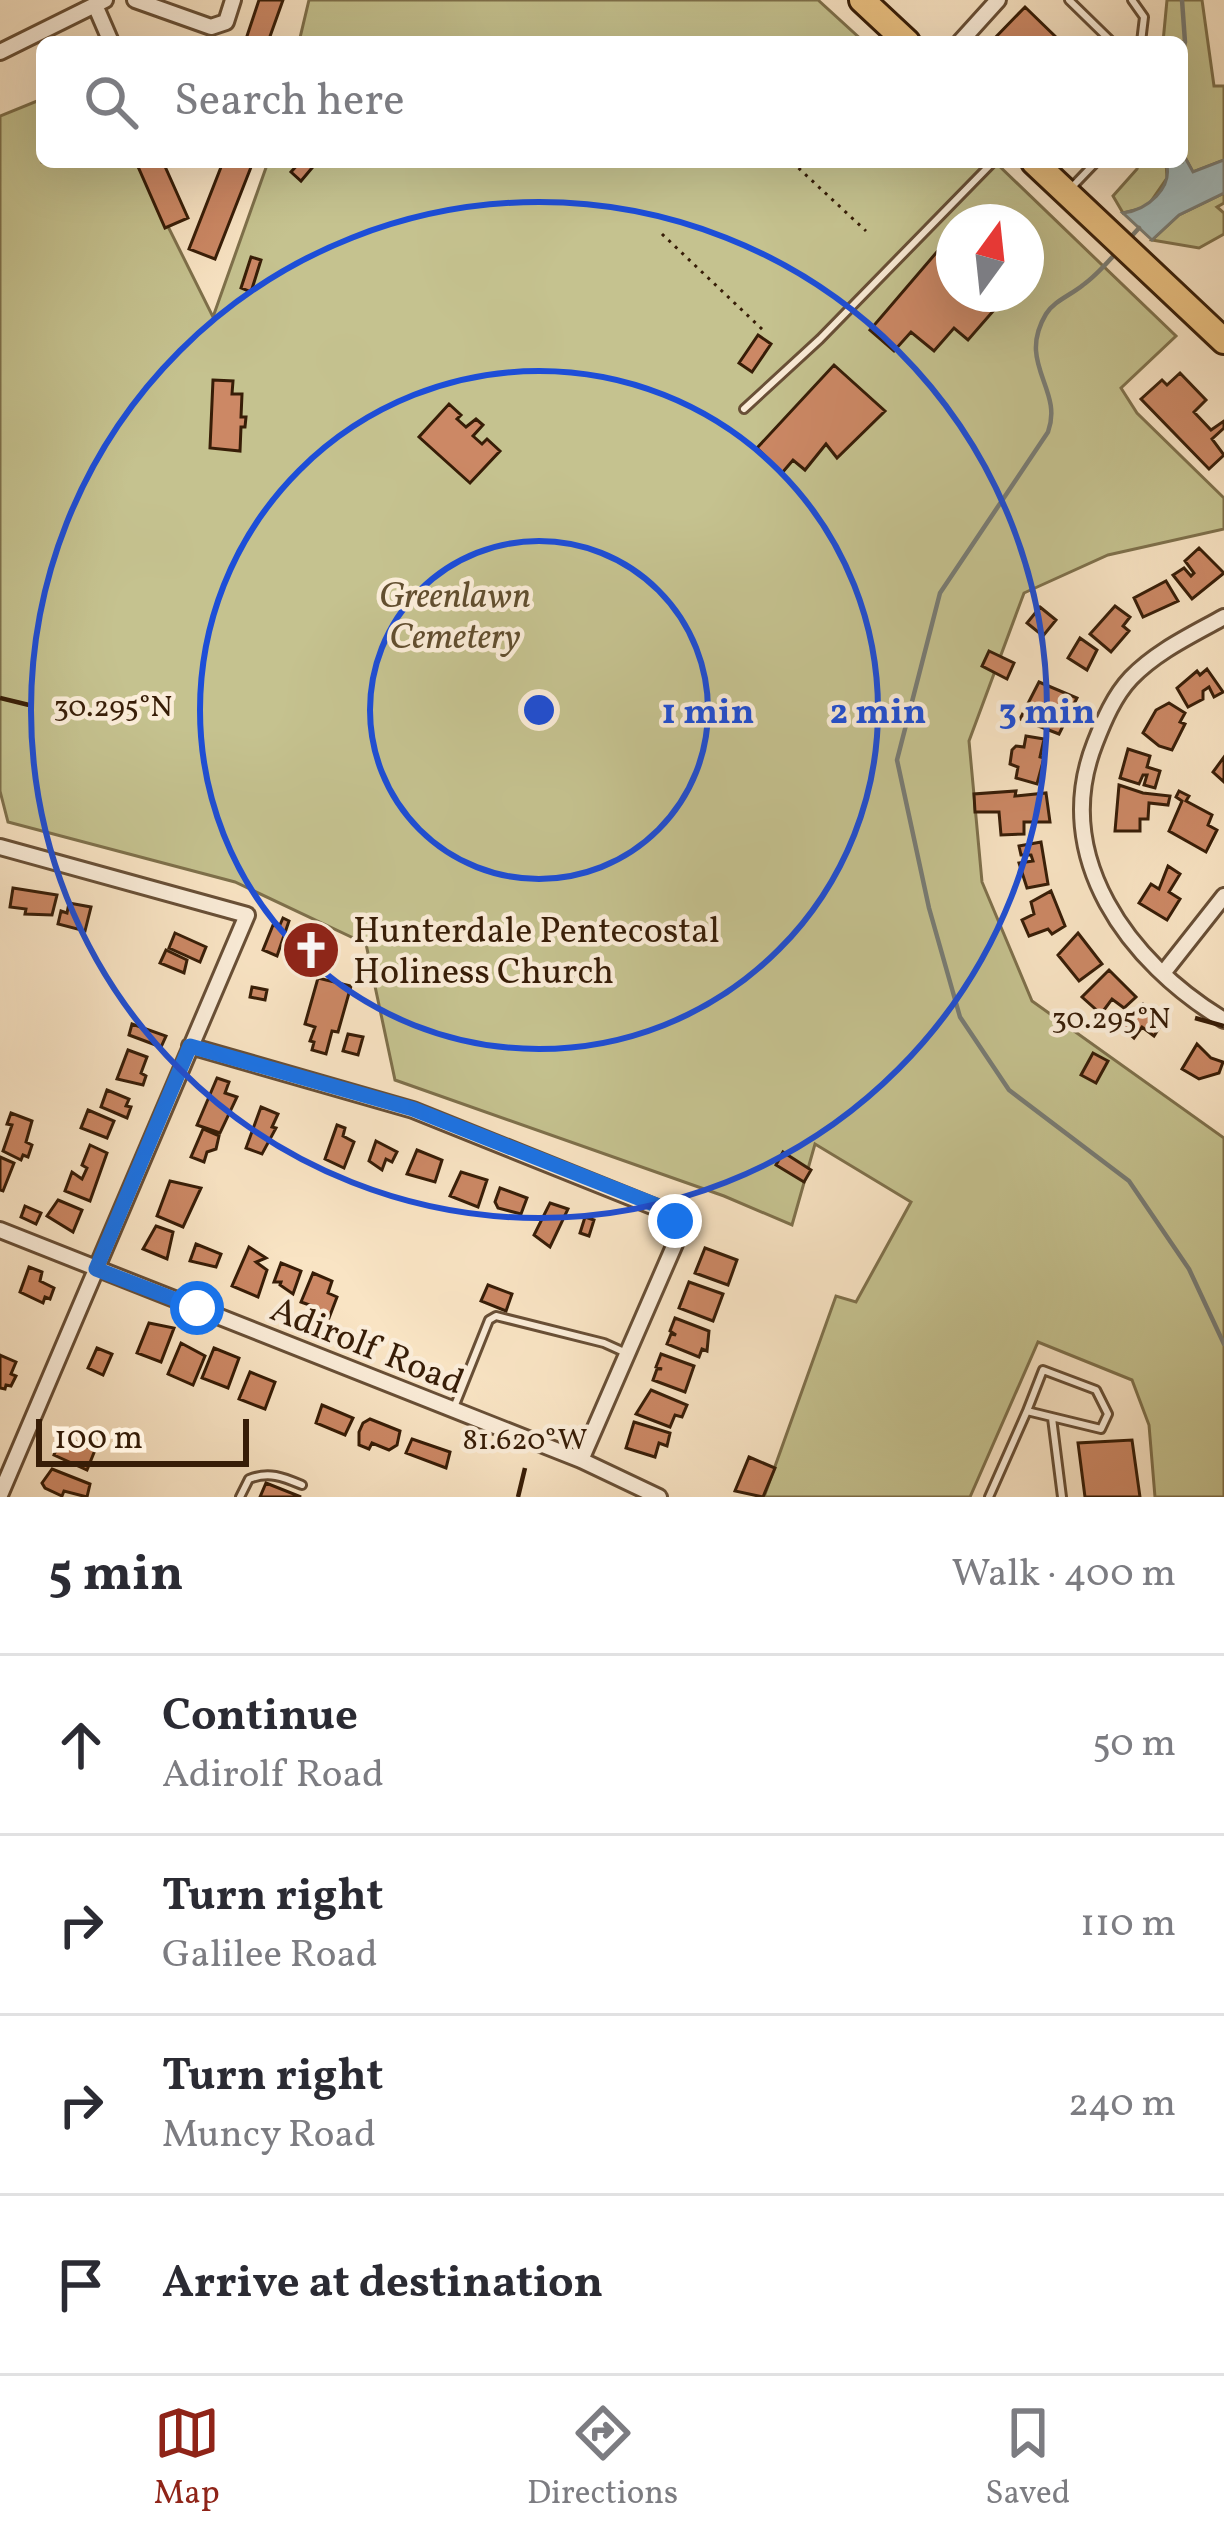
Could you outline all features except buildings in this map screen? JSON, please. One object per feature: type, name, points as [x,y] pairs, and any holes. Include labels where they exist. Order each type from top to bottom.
[{"type":"highway","points":[[868,2],[901,36]]},
{"type":"highway","points":[[1040,168],[1224,341]]},
{"type":"street","points":[[135,0],[211,27],[226,22],[233,0]]},
{"type":"street","points":[[965,36],[998,0]]},
{"type":"street","points":[[0,52],[100,3],[109,36]]},
{"type":"street","points":[[1224,617],[1175,644],[1130,679],[1102,726],[1084,783],[1083,839],[1099,891],[1138,949],[1224,1021]]},
{"type":"street","points":[[0,848],[247,915],[0,1495]]},
{"type":"street","points":[[1164,972],[1224,896]]},
{"type":"street","points":[[190,1046],[413,1109],[656,1205],[675,1221],[675,1244],[581,1460]]},
{"type":"street","name":"Adirolf Road","points":[[0,1230],[581,1460],[659,1497]]},
{"type":"lane","points":[[1069,0],[1106,36]]},
{"type":"lane","points":[[1132,0],[1144,17],[1142,36]]},
{"type":"lane","points":[[744,409],[820,339],[987,168]]},
{"type":"lane","points":[[1067,193],[1090,168]]},
{"type":"lane","points":[[453,1411],[489,1320],[496,1316],[604,1343],[627,1354]]},
{"type":"lane","points":[[989,1497],[1043,1370],[1096,1390],[1108,1414],[1100,1429],[1027,1411]]},
{"type":"lane","points":[[1052,1418],[1063,1497]]},
{"type":"lane","points":[[240,1497],[249,1479],[262,1474],[302,1485]]},
{"type":"path","points":[[798,168],[866,231]]},
{"type":"path","points":[[662,234],[764,331]]},
{"type":"green space","points":[[309,0],[818,0],[857,36],[300,36]]},
{"type":"green space","points":[[1167,0],[1202,0],[1214,86],[1224,86],[1224,160],[1193,172],[1188,163],[1188,36],[1164,36]]},
{"type":"green space","name":"Greenlawn Cemetery","points":[[36,101],[36,168],[139,168],[213,317],[266,168],[1001,168],[1039,204],[936,204],[936,312],[1044,312],[1044,209],[1176,336],[1121,388],[1137,413],[1224,498],[1224,529],[1108,555],[1024,593],[969,741],[982,882],[1032,1001],[1224,1138],[1224,1497],[1155,1497],[1149,1425],[1132,1380],[1038,1342],[970,1497],[764,1497],[836,1296],[856,1302],[911,1202],[815,1144],[792,1225],[724,1196],[395,1080],[366,944],[235,882],[8,822],[0,791],[0,116]]},
{"type":"green space","points":[[1166,168],[1167,178],[1147,207],[1123,213],[1113,196],[1137,169]]},
{"type":"green space","points":[[1224,193],[1224,203],[1217,207],[1224,213],[1224,234],[1199,248],[1152,240],[1179,215]]},
{"type":"water","points":[[1224,160],[1224,193],[1179,215],[1152,240],[1123,213],[1156,196],[1167,168],[1188,168],[1188,163],[1193,172]]},
{"type":"waterway","points":[[1182,0],[1185,36]]},
{"type":"waterway","points":[[1129,239],[1139,228]]},
{"type":"waterway","points":[[1117,252],[1092,278],[1049,309],[1038,332],[1038,362],[1050,402],[1048,432],[940,593],[897,760],[929,908],[960,1017],[1009,1090],[1129,1181],[1189,1269],[1224,1344]]},
{"type":"place","name":"Hunterdale Pentecostal Holiness Church","points":[[311,950]]},
{"type":"route","points":[[197,1308],[96,1269],[190,1046],[413,1109],[656,1205],[675,1221]]}]
